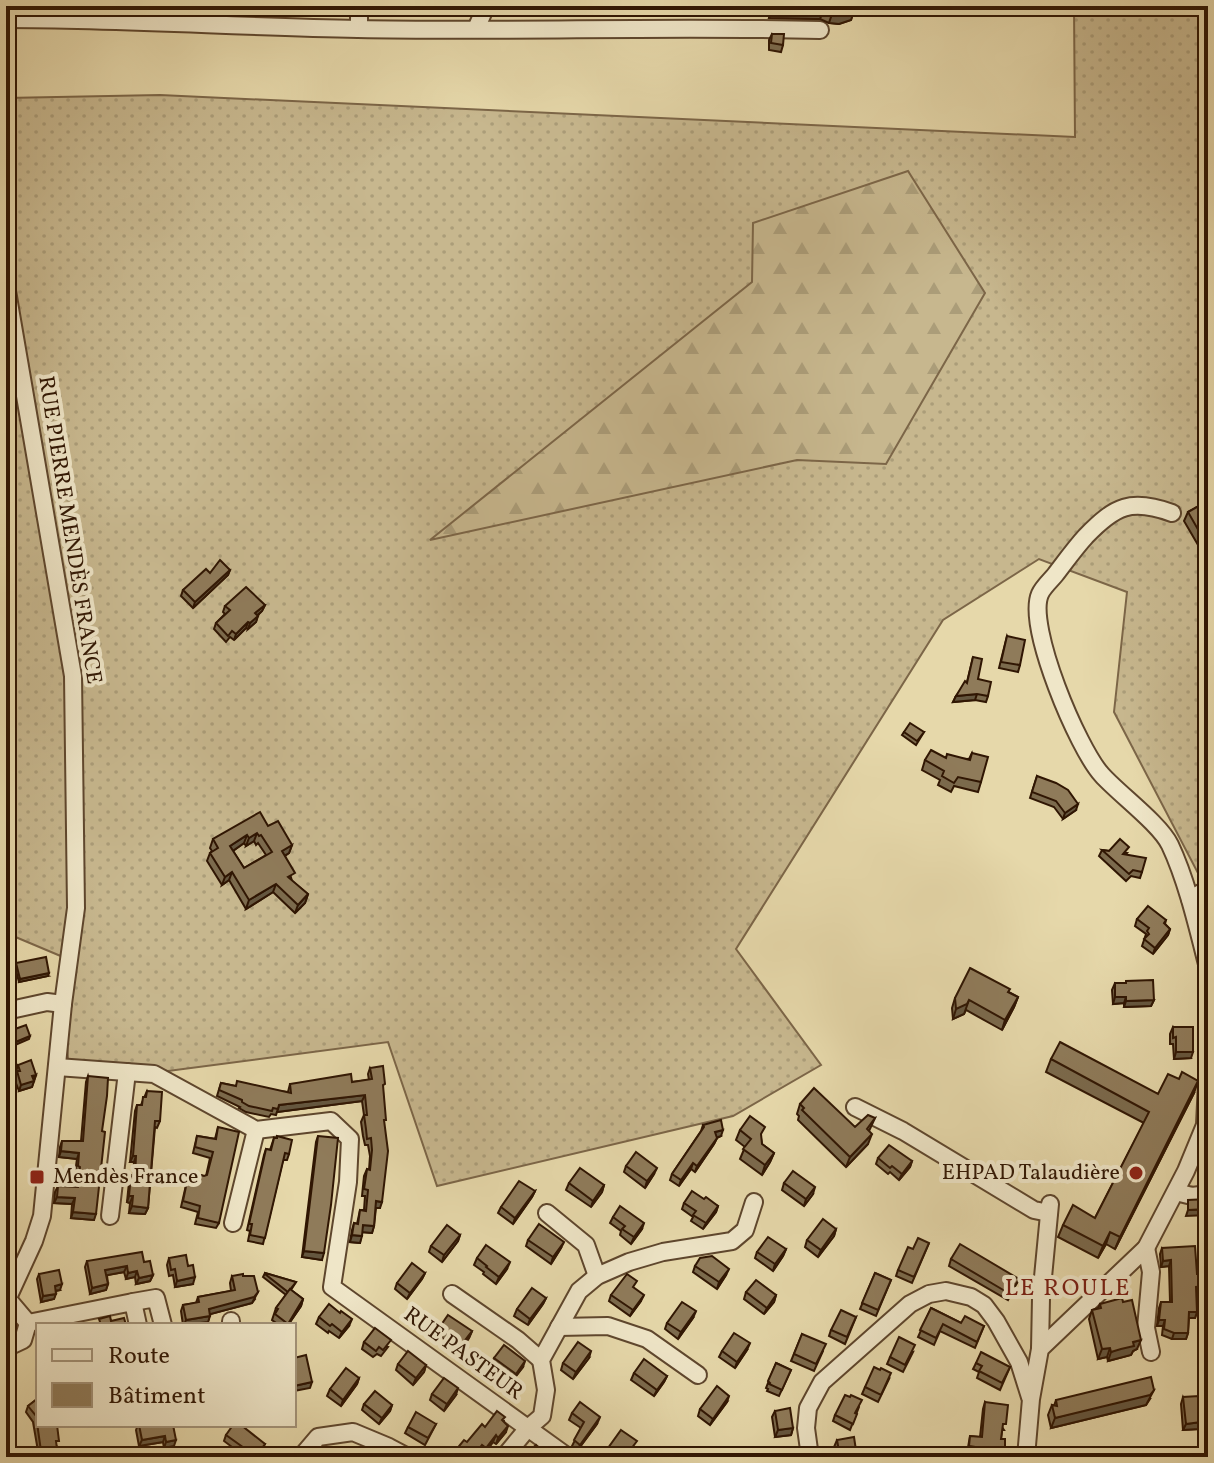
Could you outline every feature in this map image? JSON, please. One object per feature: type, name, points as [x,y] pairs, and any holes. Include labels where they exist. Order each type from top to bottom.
[{"type":"street","points":[[359,6],[359,29]]},
{"type":"street","points":[[476,29],[486,6]]},
{"type":"street","points":[[6,19],[70,13],[359,29],[728,27],[820,30]]},
{"type":"street","name":"RUE PIERRE MENDÈS FRANCE","points":[[6,285],[73,676],[76,908],[42,1216],[7,1299]]},
{"type":"street","points":[[1172,513],[1151,506],[1129,505],[1109,514],[1041,593],[1037,609],[1042,644],[1074,729],[1098,772],[1169,842],[1190,899],[1208,968]]},
{"type":"street","points":[[1190,899],[1208,889]]},
{"type":"street","points":[[6,1011],[47,1002],[63,1004]]},
{"type":"street","points":[[1040,1349],[1146,1248],[1176,1192],[1205,1125],[1208,1061]]},
{"type":"street","points":[[57,1067],[154,1074],[256,1130],[233,1223]]},
{"type":"street","points":[[110,1216],[127,1072]]},
{"type":"street","points":[[855,1107],[903,1131],[1034,1210],[1050,1208],[1041,1298],[1040,1349],[1031,1399],[1026,1457]]},
{"type":"street","name":"RUE PASTEUR","points":[[256,1130],[331,1121],[350,1139],[348,1182],[332,1287],[568,1457]]},
{"type":"street","points":[[1176,1192],[1192,1196],[1208,1194]]},
{"type":"street","points":[[504,1457],[542,1416],[546,1390],[541,1360],[579,1291],[597,1276],[629,1262],[663,1252],[732,1241],[745,1230],[754,1202]]},
{"type":"street","points":[[547,1213],[586,1245],[597,1276]]},
{"type":"street","points":[[1146,1248],[1151,1272],[1146,1328],[1151,1352]]},
{"type":"street","points":[[810,1457],[806,1428],[808,1408],[822,1382],[910,1304],[929,1294],[946,1291],[971,1297],[984,1305],[1019,1362],[1031,1399]]},
{"type":"street","points":[[452,1294],[541,1360]]},
{"type":"street","points":[[28,1323],[156,1298],[162,1323]]},
{"type":"street","points":[[7,1299],[28,1323]]},
{"type":"street","points":[[133,1302],[138,1323]]},
{"type":"street","points":[[6,1348],[23,1340],[28,1323]]},
{"type":"street","points":[[559,1327],[608,1326],[647,1339],[698,1375]]},
{"type":"street","points":[[301,1457],[318,1437],[353,1432],[408,1457]]},
{"type":"green space","points":[[1074,6],[1208,6],[1208,873],[1200,877],[1114,712],[1127,592],[1039,559],[943,620],[736,949],[821,1065],[733,1116],[437,1186],[388,1042],[168,1071],[68,1060],[63,957],[6,933],[6,98],[160,95],[1075,137]]},
{"type":"green space","points":[[908,171],[985,293],[886,464],[797,460],[430,540],[752,282],[753,223]]},
{"type":"building","points":[[785,6],[855,6],[855,8],[833,11],[825,7]]},
{"type":"building","points":[[772,34],[784,34],[783,45],[771,43]]},
{"type":"building","points":[[1208,483],[1208,499],[1201,487]]},
{"type":"building","points":[[1208,501],[1208,547],[1188,512]]},
{"type":"building","points":[[220,560],[230,570],[195,602],[183,590],[206,569],[210,573]]},
{"type":"building","points":[[246,587],[265,605],[255,613],[258,616],[250,623],[228,636],[216,623],[230,610],[225,606]]},
{"type":"building","points":[[1007,636],[1025,640],[1020,665],[1001,662]]},
{"type":"building","points":[[973,657],[982,659],[978,679],[991,682],[988,696],[956,696],[965,681],[967,683]]},
{"type":"building","points":[[910,723],[924,732],[917,741],[904,732]]},
{"type":"building","points":[[931,750],[946,758],[947,754],[970,760],[972,753],[988,757],[981,782],[958,777],[954,783],[942,776],[944,771],[925,760]]},
{"type":"building","points":[[1037,776],[1068,790],[1078,804],[1065,813],[1056,801],[1032,792]]},
{"type":"building","points":[[260,812],[268,826],[278,821],[292,845],[282,851],[295,873],[288,877],[308,894],[298,905],[276,884],[249,900],[232,872],[225,877],[210,853],[218,848],[213,839]],"holes":[[[257,833],[272,852],[244,868],[230,846],[247,835],[249,838]]]},
{"type":"building","points":[[1120,839],[1129,847],[1123,854],[1146,858],[1142,872],[1133,870],[1129,874],[1102,850],[1109,851]]},
{"type":"building","points":[[1148,906],[1166,920],[1164,923],[1170,929],[1155,948],[1144,939],[1149,934],[1149,928],[1137,919]]},
{"type":"building","points":[[46,957],[49,973],[20,979],[16,963]]},
{"type":"building","points":[[970,968],[1010,989],[1008,992],[1018,997],[1005,1020],[969,1000],[956,1009],[955,998]]},
{"type":"building","points":[[1153,980],[1154,1000],[1126,1001],[1126,997],[1115,997],[1115,983]]},
{"type":"building","points":[[26,1025],[30,1036],[6,1046],[6,1030]]},
{"type":"building","points":[[1173,1027],[1193,1027],[1193,1052],[1176,1052]]},
{"type":"building","name":"EHPAD Talaudière","points":[[1060,1042],[1158,1094],[1168,1074],[1179,1079],[1182,1072],[1198,1081],[1120,1237],[1110,1232],[1103,1246],[1063,1225],[1073,1205],[1095,1218],[1149,1112],[1051,1059]]},
{"type":"building","points":[[31,1060],[36,1075],[32,1076],[34,1081],[21,1085],[18,1065]]},
{"type":"building","points":[[383,1066],[388,1151],[382,1202],[376,1201],[374,1226],[363,1225],[362,1236],[352,1235],[360,1210],[366,1211],[368,1190],[364,1189],[372,1150],[371,1138],[367,1139],[365,1095],[279,1105],[272,1111],[249,1106],[219,1090],[221,1083],[236,1086],[237,1081],[291,1093],[290,1084],[351,1074],[352,1082],[372,1079],[370,1068]]},
{"type":"building","points":[[88,1076],[108,1078],[96,1214],[73,1212],[75,1198],[57,1197],[58,1186],[78,1187],[79,1153],[61,1151],[62,1141],[83,1141]]},
{"type":"building","points":[[814,1088],[855,1127],[868,1115],[875,1118],[867,1129],[872,1134],[850,1157],[802,1110],[804,1108],[800,1104]]},
{"type":"building","points":[[147,1091],[162,1092],[160,1121],[155,1121],[148,1208],[132,1206],[133,1196],[129,1196],[131,1175],[135,1176],[136,1156],[133,1156],[137,1105],[142,1105]]},
{"type":"building","points":[[750,1116],[765,1127],[761,1134],[762,1144],[774,1153],[765,1165],[743,1149],[751,1139],[740,1130]]},
{"type":"building","points":[[721,1120],[723,1130],[715,1132],[717,1138],[697,1166],[693,1163],[681,1180],[672,1174],[703,1125]]},
{"type":"building","points":[[218,1127],[239,1132],[219,1223],[198,1218],[200,1206],[183,1201],[189,1172],[207,1175],[213,1152],[195,1147],[197,1136],[216,1139]]},
{"type":"building","points":[[277,1136],[292,1140],[289,1154],[285,1153],[265,1238],[250,1235],[252,1224],[249,1224],[266,1149],[271,1150]]},
{"type":"building","points":[[318,1136],[338,1138],[324,1253],[304,1251]]},
{"type":"building","points":[[889,1145],[912,1161],[902,1174],[878,1158]]},
{"type":"building","points":[[636,1152],[657,1168],[647,1181],[626,1166]]},
{"type":"building","points":[[580,1168],[604,1185],[593,1201],[569,1183]]},
{"type":"building","points":[[793,1171],[815,1187],[806,1199],[784,1183]]},
{"type":"building","points":[[519,1181],[535,1191],[515,1218],[501,1207]]},
{"type":"building","points":[[692,1191],[718,1206],[706,1223],[693,1215],[696,1211],[684,1203]]},
{"type":"building","points":[[1208,1199],[1208,1209],[1188,1210],[1188,1200]]},
{"type":"building","points":[[620,1206],[644,1223],[634,1237],[622,1229],[625,1226],[613,1217]]},
{"type":"building","points":[[6,1210],[14,1241],[6,1243]]},
{"type":"building","points":[[823,1219],[836,1229],[821,1250],[807,1240]]},
{"type":"building","points":[[539,1224],[564,1242],[553,1257],[528,1240]]},
{"type":"building","points":[[447,1225],[460,1235],[444,1255],[431,1246]]},
{"type":"building","points":[[768,1237],[786,1249],[775,1264],[757,1252]]},
{"type":"building","points":[[918,1238],[929,1243],[914,1277],[898,1270],[908,1247],[913,1249]]},
{"type":"building","points":[[960,1244],[1019,1279],[1010,1294],[951,1259]]},
{"type":"building","points":[[486,1245],[510,1262],[499,1277],[477,1258]]},
{"type":"building","points":[[1195,1246],[1197,1274],[1207,1274],[1208,1286],[1196,1287],[1197,1312],[1189,1312],[1188,1333],[1174,1333],[1164,1329],[1165,1320],[1159,1320],[1161,1302],[1172,1302],[1171,1260],[1163,1261],[1162,1248]]},
{"type":"building","points":[[142,1252],[144,1262],[150,1261],[153,1275],[139,1278],[137,1271],[128,1273],[127,1266],[105,1270],[108,1284],[92,1288],[87,1261]]},
{"type":"building","points":[[186,1255],[188,1266],[193,1265],[195,1277],[177,1281],[169,1258]]},
{"type":"building","points":[[712,1256],[729,1269],[719,1282],[695,1266],[700,1258]]},
{"type":"building","points":[[412,1263],[425,1273],[410,1293],[397,1283]]},
{"type":"building","points":[[59,1270],[62,1284],[55,1286],[56,1294],[43,1296],[39,1274]]},
{"type":"building","points":[[265,1273],[296,1282],[288,1292]]},
{"type":"building","points":[[875,1273],[891,1280],[878,1310],[862,1303]]},
{"type":"building","points":[[627,1274],[637,1281],[633,1287],[644,1295],[633,1310],[611,1295]]},
{"type":"building","points":[[232,1276],[254,1276],[258,1292],[254,1297],[209,1309],[210,1316],[186,1320],[183,1305],[199,1302],[198,1297],[235,1290]]},
{"type":"building","points":[[756,1280],[776,1295],[767,1308],[746,1292]]},
{"type":"building","points":[[532,1288],[546,1298],[530,1319],[517,1309]]},
{"type":"building","points":[[290,1289],[303,1299],[289,1323],[275,1314]]},
{"type":"building","points":[[1122,1298],[1123,1302],[1132,1300],[1141,1340],[1133,1342],[1134,1346],[1111,1352],[1110,1348],[1102,1349],[1092,1310],[1101,1308],[1100,1304]]},
{"type":"building","points":[[682,1302],[696,1311],[681,1332],[667,1323]]},
{"type":"building","points":[[329,1304],[352,1319],[342,1332],[319,1317]]},
{"type":"building","points":[[931,1308],[961,1323],[965,1316],[984,1326],[977,1342],[943,1324],[936,1338],[920,1330]]},
{"type":"building","points":[[841,1310],[856,1317],[847,1337],[831,1330]]},
{"type":"building","points":[[448,1315],[472,1331],[462,1344],[439,1328]]},
{"type":"building","points":[[110,1316],[111,1321],[124,1318],[125,1323],[100,1323],[99,1319]]},
{"type":"building","points":[[375,1328],[391,1340],[383,1350],[379,1347],[376,1351],[364,1342]]},
{"type":"building","points":[[734,1333],[750,1343],[737,1362],[722,1351]]},
{"type":"building","points":[[802,1334],[826,1344],[816,1364],[794,1354]]},
{"type":"building","points":[[899,1337],[915,1345],[905,1365],[890,1357]]},
{"type":"building","points":[[578,1342],[591,1351],[576,1372],[563,1363]]},
{"type":"building","points":[[504,1345],[525,1361],[516,1374],[494,1358]]},
{"type":"building","points":[[408,1351],[426,1365],[416,1378],[398,1364]]},
{"type":"building","points":[[981,1352],[1010,1367],[1002,1383],[979,1371],[982,1366],[976,1363]]},
{"type":"building","points":[[306,1355],[312,1382],[296,1386],[296,1358]]},
{"type":"building","points":[[644,1359],[667,1376],[657,1390],[634,1373]]},
{"type":"building","points":[[776,1363],[791,1370],[782,1390],[768,1381]]},
{"type":"building","points":[[874,1367],[891,1373],[881,1395],[865,1387]]},
{"type":"building","points":[[346,1368],[359,1378],[343,1400],[330,1389]]},
{"type":"building","points":[[1151,1377],[1154,1390],[1150,1395],[1055,1418],[1052,1405],[1057,1406],[1056,1400]]},
{"type":"building","points":[[444,1378],[458,1388],[447,1404],[432,1394]]},
{"type":"building","points":[[717,1386],[729,1396],[713,1419],[700,1409]]},
{"type":"building","points":[[375,1391],[392,1405],[382,1418],[364,1404]]},
{"type":"building","points":[[845,1395],[862,1400],[853,1424],[835,1415]]},
{"type":"building","points":[[1199,1396],[1201,1422],[1186,1424],[1183,1397]]},
{"type":"building","points":[[36,1400],[36,1416],[28,1406]]},
{"type":"building","points":[[580,1402],[600,1417],[580,1445],[574,1440],[584,1422],[572,1413]]},
{"type":"building","points":[[985,1402],[1008,1405],[1001,1439],[1005,1439],[1005,1448],[1000,1448],[1000,1457],[975,1457],[976,1447],[969,1446],[970,1436],[982,1437]]},
{"type":"building","points":[[790,1408],[793,1428],[778,1430],[775,1411]]},
{"type":"building","points":[[497,1411],[505,1417],[502,1420],[508,1426],[498,1438],[496,1435],[486,1448],[482,1445],[473,1457],[450,1457],[482,1424],[485,1427]]},
{"type":"building","points":[[416,1412],[436,1424],[428,1438],[408,1427]]},
{"type":"building","points":[[38,1427],[57,1427],[57,1449],[41,1451]]},
{"type":"building","points":[[139,1427],[173,1427],[176,1440],[166,1442],[165,1436],[142,1440]]},
{"type":"building","points":[[232,1427],[244,1427],[265,1444],[257,1455],[226,1435]]},
{"type":"building","points":[[621,1430],[637,1441],[625,1457],[608,1448]]},
{"type":"building","points":[[854,1437],[857,1457],[840,1457],[837,1440]]},
{"type":"building","points":[[536,1445],[547,1457],[525,1455]]},
{"type":"building","points":[[336,1448],[349,1448],[349,1457],[324,1457],[324,1452],[336,1452]]},
{"type":"building","points":[[797,1448],[798,1457],[782,1457],[781,1450]]},
{"type":"building","points":[[1108,1448],[1111,1457],[1086,1457],[1085,1454]]},
{"type":"place","name":"EHPAD Talaudière","points":[[1136,1173]]},
{"type":"place","name":"Mendès France","points":[[37,1177]]},
{"type":"district","name":"LE ROULE","points":[[1068,1289]]}]
